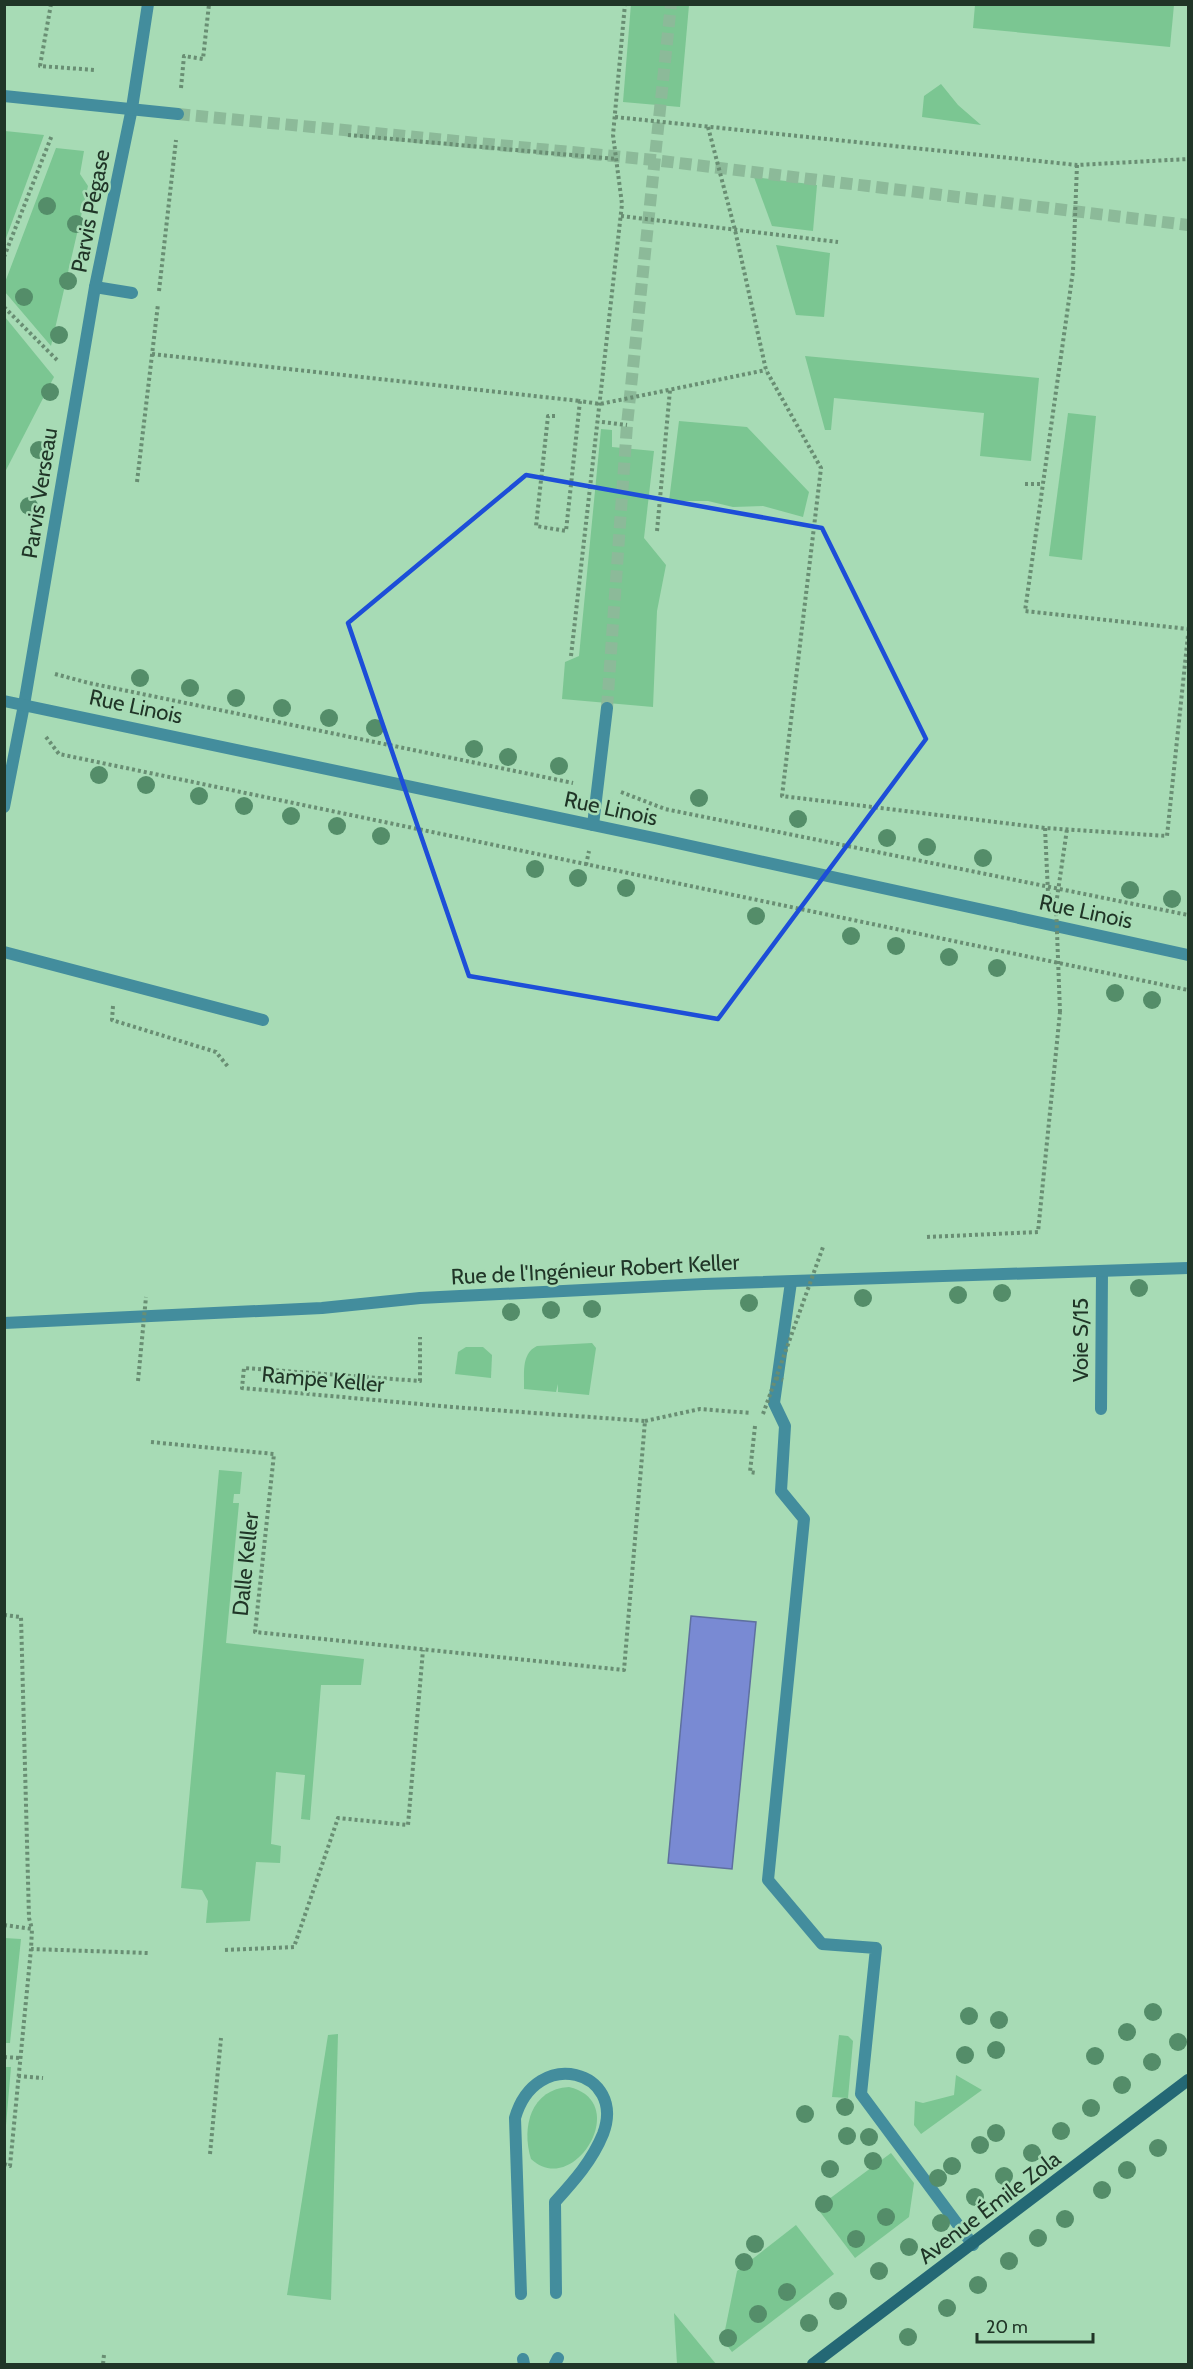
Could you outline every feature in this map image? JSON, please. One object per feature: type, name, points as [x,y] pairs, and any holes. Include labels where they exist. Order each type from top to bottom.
[{"type":"main road","name":"Avenue Émile Zola","points":[[813,2364],[1188,2080]]},
{"type":"street","name":"Parvis Pégase","points":[[132,293],[95,287],[132,108],[148,4]]},
{"type":"street","points":[[4,96],[178,114]]},
{"type":"street","name":"Parvis Verseau","points":[[24,705],[95,287]]},
{"type":"street","name":"Rue Linois","points":[[4,701],[593,825],[1188,955]]},
{"type":"street","points":[[4,807],[24,705]]},
{"type":"street","points":[[593,825],[607,708]]},
{"type":"street","points":[[4,952],[263,1020]]},
{"type":"street","name":"Rue de l'Ingénieur Robert Keller","points":[[4,1323],[322,1308],[420,1298],[1188,1268]]},
{"type":"street","name":"Voie S/15","points":[[1101,1409],[1102,1272]]},
{"type":"street","points":[[791,1282],[774,1402],[785,1426],[781,1491],[804,1519],[768,1880],[822,1944],[876,1948],[861,2094],[973,2245]]},
{"type":"street","points":[[521,2294],[515,2118],[519,2103],[529,2090],[552,2075],[570,2073],[584,2076],[598,2088],[607,2107],[604,2132],[586,2167],[555,2202],[556,2292]]},
{"type":"path","points":[[51,4],[40,66],[94,70]]},
{"type":"path","points":[[180,95],[184,56],[203,59],[209,4]]},
{"type":"path","points":[[571,656],[622,204],[613,135],[625,4]]},
{"type":"path","points":[[615,117],[1077,165],[1188,159]]},
{"type":"path","points":[[708,127],[735,230],[766,370],[822,468],[782,796],[1045,828],[1167,836],[1188,635]]},
{"type":"path","points":[[4,257],[52,135]]},
{"type":"path","points":[[348,135],[616,159]]},
{"type":"path","points":[[137,482],[176,137]]},
{"type":"path","points":[[1077,165],[1073,271],[1025,611],[1188,629]]},
{"type":"path","points":[[621,216],[838,242]]},
{"type":"path","points":[[4,307],[79,383]]},
{"type":"path","points":[[152,354],[600,404],[766,370]]},
{"type":"path","points":[[657,531],[670,390]]},
{"type":"path","points":[[555,416],[548,416],[536,526],[566,531],[580,402]]},
{"type":"path","points":[[602,422],[627,425]]},
{"type":"path","points":[[1025,484],[1043,484]]},
{"type":"path","name":"Rue Linois","points":[[89,683],[554,779]]},
{"type":"path","points":[[59,754],[1188,990]]},
{"type":"path","name":"Rue Linois","points":[[631,794],[665,809],[1188,915]]},
{"type":"path","points":[[1045,828],[1048,893],[1056,905]]},
{"type":"path","points":[[927,1237],[1038,1232],[1060,1012],[1056,905],[1066,829]]},
{"type":"path","points":[[113,1000],[111,1020],[216,1052],[229,1068]]},
{"type":"path","points":[[763,1414],[823,1248]]},
{"type":"path","points":[[138,1381],[146,1297]]},
{"type":"path","name":"Rampe Keller","points":[[420,1337],[420,1381],[244,1368],[242,1388],[645,1421]]},
{"type":"path","points":[[776,1378],[783,1380]]},
{"type":"path","points":[[645,1421],[700,1409],[746,1413]]},
{"type":"path","points":[[750,1467],[755,1418]]},
{"type":"path","name":"Dalle Keller","points":[[152,1442],[274,1454],[255,1632],[624,1670],[645,1421]]},
{"type":"path","points":[[4,1615],[21,1617],[29,1918],[32,1929],[10,2166],[4,2164]]},
{"type":"path","points":[[225,1950],[294,1947],[338,1818],[408,1825],[423,1650]]},
{"type":"path","points":[[4,1925],[32,1929]]},
{"type":"path","points":[[31,1949],[148,1953]]},
{"type":"path","points":[[210,2154],[221,2038]]},
{"type":"path","points":[[4,2057],[20,2058]]},
{"type":"path","points":[[18,2076],[43,2078]]},
{"type":"path","points":[[103,2364],[104,2355]]},
{"type":"highlighted area","points":[[526,475],[822,528],[926,739],[718,1019],[469,976],[348,623]]},
{"type":"green space","points":[[631,4],[689,5],[680,107],[623,102]]},
{"type":"green space","points":[[975,5],[1174,5],[1170,47],[973,28]]},
{"type":"green space","points":[[941,84],[958,105],[981,125],[922,117],[924,96]]},
{"type":"green space","points":[[4,131],[44,135],[5,241]]},
{"type":"green space","points":[[56,148],[84,151],[80,174],[88,186],[51,346],[5,292],[4,285]]},
{"type":"green space","points":[[754,177],[817,185],[813,231],[772,226]]},
{"type":"green space","points":[[776,245],[830,253],[824,317],[796,315]]},
{"type":"green space","points":[[5,317],[54,377],[5,472]]},
{"type":"green space","points":[[805,356],[1039,378],[1031,461],[980,456],[984,413],[834,398],[831,430],[825,430]]},
{"type":"green space","points":[[1068,413],[1096,416],[1082,560],[1049,556]]},
{"type":"green space","points":[[679,421],[747,427],[809,492],[803,517],[763,506],[733,507],[708,501],[669,501]]},
{"type":"green space","points":[[601,429],[612,430],[612,447],[654,451],[644,538],[666,565],[657,611],[653,707],[562,699],[565,662],[579,656]]},
{"type":"green space","points":[[592,1343],[596,1348],[589,1395],[558,1392],[558,1384],[556,1392],[524,1389],[524,1366],[528,1354],[537,1346]]},
{"type":"green space","points":[[466,1347],[483,1347],[492,1355],[491,1378],[455,1374],[458,1352]]},
{"type":"green space","points":[[219,1470],[242,1472],[240,1494],[234,1494],[233,1503],[239,1503],[226,1643],[364,1659],[361,1685],[321,1685],[310,1820],[301,1819],[305,1775],[276,1772],[271,1844],[281,1846],[280,1863],[256,1862],[250,1921],[206,1923],[208,1901],[202,1890],[181,1888]]},
{"type":"green space","points":[[4,1938],[21,1939],[10,2043],[5,2043]]},
{"type":"green space","points":[[338,2034],[331,2300],[287,2295],[328,2035]]},
{"type":"green space","points":[[839,2035],[848,2036],[853,2041],[848,2098],[832,2097]]},
{"type":"green space","points":[[4,2067],[11,2067],[5,2137]]},
{"type":"green space","points":[[956,2075],[982,2090],[921,2134],[914,2125],[915,2101],[923,2103],[954,2095]]},
{"type":"green space","points":[[569,2087],[587,2096],[596,2110],[596,2127],[590,2144],[578,2158],[564,2167],[547,2168],[531,2159],[527,2135],[529,2123],[538,2102],[556,2089]]},
{"type":"green space","points":[[891,2153],[914,2183],[909,2217],[855,2258],[817,2208]]},
{"type":"green space","points":[[796,2225],[834,2274],[732,2352],[723,2340],[737,2271]]},
{"type":"green space","points":[[674,2313],[716,2364],[677,2364]]},
{"type":"water","points":[[691,1616],[756,1622],[732,1869],[668,1863]]},
{"type":"tunnel","points":[[607,708],[627,425],[671,4]]},
{"type":"tunnel","points":[[178,114],[654,160],[1188,225]]}]
